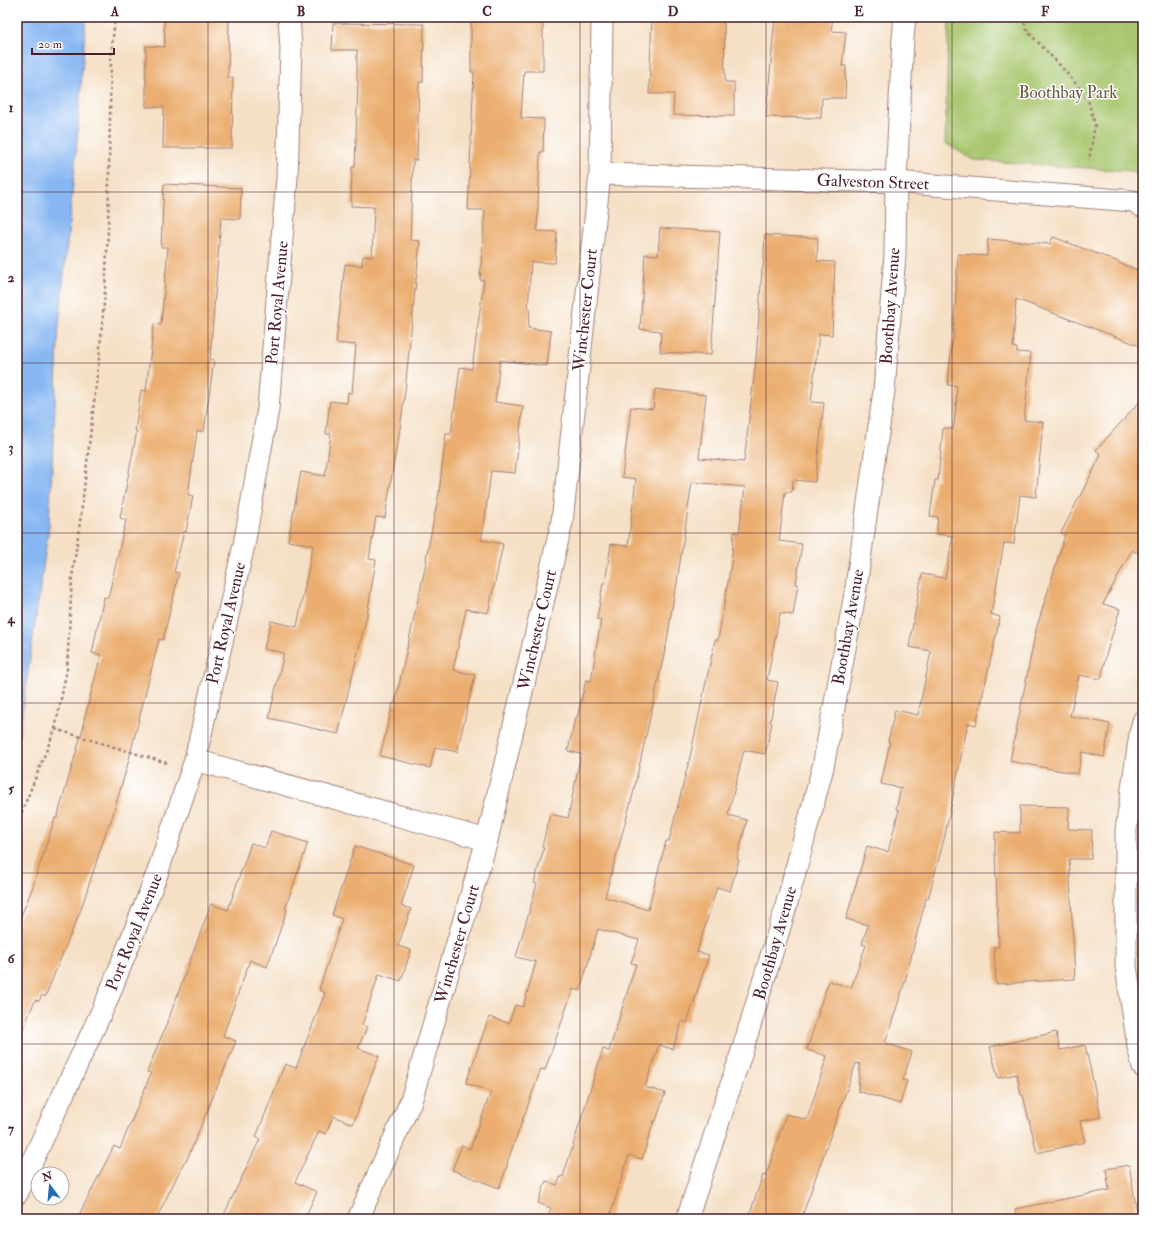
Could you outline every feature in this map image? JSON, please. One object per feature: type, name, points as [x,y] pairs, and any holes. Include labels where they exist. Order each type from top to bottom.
[{"type":"street","name":"Port Royal Avenue","points":[[17,1194],[107,1000],[157,874],[193,765],[244,545],[268,408],[287,178],[291,49],[289,17]]},
{"type":"street","name":"Winchester Court","points":[[358,1219],[411,1101],[488,840],[562,522],[600,174],[602,17]]},
{"type":"street","name":"Boothbay Avenue","points":[[687,1219],[786,910],[822,767],[855,594],[884,391],[895,255],[896,182],[905,17]]},
{"type":"street","name":"Galveston Street","points":[[600,174],[896,182],[1133,201],[1143,207]]},
{"type":"street","points":[[1143,721],[1126,830],[1126,966],[1138,1046],[1143,1067]]},
{"type":"street","points":[[193,765],[488,840]]},
{"type":"path","points":[[17,824],[55,729],[67,669],[72,578],[81,515],[99,359],[105,291],[108,231],[111,57],[115,17]]},
{"type":"path","points":[[1022,17],[1028,32],[1077,85],[1088,100],[1096,125],[1089,160]]},
{"type":"path","points":[[55,729],[193,765]]},
{"type":"green space","name":"Boothbay Park","points":[[949,17],[1143,17],[1143,177],[1131,171],[973,160],[945,143]]},
{"type":"water","points":[[17,17],[86,17],[75,165],[59,324],[49,526],[19,734],[17,738]]},
{"type":"building","points":[[164,17],[229,17],[228,78],[233,77],[232,148],[163,148],[164,107],[146,107],[146,46],[165,47]]},
{"type":"building","points":[[652,17],[723,17],[725,82],[734,82],[734,116],[673,115],[674,94],[649,94]]},
{"type":"building","points":[[775,17],[833,17],[831,31],[846,32],[842,66],[846,66],[845,98],[822,98],[821,118],[766,117]]},
{"type":"building","points":[[471,19],[543,19],[543,71],[524,71],[521,118],[544,119],[543,152],[540,152],[537,231],[557,232],[555,263],[531,262],[528,328],[551,331],[547,366],[500,360],[495,402],[523,406],[515,473],[491,471],[481,540],[503,544],[488,613],[466,609],[453,670],[475,675],[457,752],[435,747],[430,768],[380,756],[393,703],[395,703],[427,559],[439,493],[446,434],[451,434],[460,367],[472,369],[484,280],[480,280],[485,210],[468,210],[474,72],[471,72]]},
{"type":"building","points":[[333,23],[424,24],[423,82],[419,82],[417,160],[413,160],[410,240],[420,241],[405,391],[385,518],[376,517],[369,559],[376,560],[367,615],[338,734],[269,718],[284,653],[264,649],[271,621],[297,627],[313,545],[288,541],[301,472],[325,476],[331,434],[326,434],[330,401],[347,403],[348,392],[352,393],[356,345],[336,343],[345,264],[362,266],[363,256],[372,257],[374,207],[351,206],[352,167],[355,167],[358,81],[357,50],[332,50]]},
{"type":"building","points":[[164,184],[241,188],[240,219],[221,218],[210,359],[214,360],[204,431],[197,431],[188,495],[193,496],[186,532],[184,531],[174,572],[179,573],[163,640],[159,639],[127,767],[110,824],[109,823],[81,909],[45,997],[42,995],[39,1001],[35,1000],[18,1042],[17,926],[32,889],[55,818],[57,818],[84,725],[83,724],[101,655],[92,653],[104,597],[108,598],[126,520],[120,518],[137,431],[135,431],[141,390],[146,391],[154,324],[161,325],[168,247],[161,247]]},
{"type":"building","points":[[660,228],[720,232],[711,355],[660,352],[661,331],[640,329],[645,254],[658,255]]},
{"type":"building","points":[[765,235],[818,238],[817,261],[835,262],[832,335],[819,334],[811,402],[824,403],[815,482],[793,480],[792,492],[785,492],[779,541],[802,544],[793,615],[780,613],[767,680],[778,682],[770,722],[772,723],[765,754],[744,750],[728,815],[747,820],[737,859],[739,860],[730,891],[717,887],[697,952],[709,955],[687,1023],[682,1021],[673,1049],[659,1045],[645,1087],[665,1093],[642,1159],[629,1155],[609,1219],[547,1219],[551,1208],[538,1203],[546,1181],[557,1185],[561,1176],[563,1177],[603,1049],[609,1051],[636,964],[631,963],[639,940],[598,929],[580,991],[573,989],[545,1070],[541,1069],[499,1188],[452,1170],[462,1145],[470,1149],[491,1092],[466,1083],[489,1017],[509,1023],[515,1005],[523,1007],[536,962],[516,957],[537,884],[534,883],[544,848],[542,847],[550,814],[568,818],[581,754],[568,751],[575,718],[577,718],[586,680],[591,681],[601,620],[597,619],[603,583],[605,583],[611,544],[628,546],[636,479],[622,477],[631,407],[653,409],[655,389],[706,395],[699,458],[744,462],[756,360]],"holes":[[[692,482],[745,487],[739,533],[734,532],[731,564],[718,640],[715,640],[690,757],[669,841],[666,841],[648,910],[605,897],[633,794],[667,641]]]},
{"type":"building","points":[[1053,237],[1143,272],[1143,347],[1016,299],[1013,347],[1017,348],[1017,352],[1031,353],[1024,420],[1043,422],[1036,497],[1020,495],[1014,544],[1004,543],[991,614],[1000,617],[976,725],[968,723],[945,835],[928,899],[926,898],[904,985],[885,1043],[912,1052],[903,1080],[907,1081],[900,1104],[858,1091],[860,1064],[856,1063],[801,1219],[748,1219],[763,1175],[766,1176],[786,1114],[807,1120],[827,1056],[807,1050],[819,1012],[818,1011],[829,981],[851,988],[866,945],[862,944],[868,925],[846,919],[867,846],[888,852],[899,810],[896,809],[901,788],[881,784],[890,742],[888,742],[895,710],[918,715],[931,651],[909,647],[922,574],[945,578],[953,536],[936,534],[938,517],[930,516],[935,480],[938,480],[943,428],[953,429],[956,408],[957,386],[948,385],[953,342],[958,254],[987,256],[988,239],[1050,244]]},
{"type":"building","points":[[1143,398],[1143,556],[1132,550],[1103,604],[1120,609],[1106,655],[1101,679],[1079,675],[1070,716],[1110,724],[1104,757],[1082,752],[1078,774],[1010,761],[1036,630],[1065,535],[1061,533],[1101,455],[1096,450]]},
{"type":"building","points":[[1020,806],[1069,807],[1068,829],[1092,830],[1091,859],[1069,859],[1075,979],[996,984],[994,947],[999,947],[995,832],[1020,833]]},
{"type":"building","points":[[271,831],[308,843],[267,967],[250,960],[223,1036],[236,1041],[186,1162],[184,1162],[156,1219],[77,1219],[114,1146],[120,1149],[151,1073],[147,1072],[169,1018],[211,904],[228,910],[251,843],[265,848]]},
{"type":"building","points":[[355,846],[414,865],[401,906],[411,909],[398,946],[411,950],[401,981],[379,974],[362,1025],[367,1027],[358,1048],[379,1056],[353,1124],[333,1116],[326,1134],[319,1131],[295,1182],[317,1192],[304,1219],[222,1219],[260,1139],[256,1137],[285,1064],[296,1068],[325,993],[319,990],[342,919],[332,915]]},
{"type":"building","points":[[1056,1032],[1060,1050],[1085,1045],[1101,1117],[1080,1121],[1085,1142],[1037,1153],[1023,1095],[1021,1095],[1017,1074],[998,1078],[990,1047]]},
{"type":"building","points":[[1129,1165],[1138,1219],[1016,1219],[1015,1209],[1109,1190],[1106,1169]]}]
